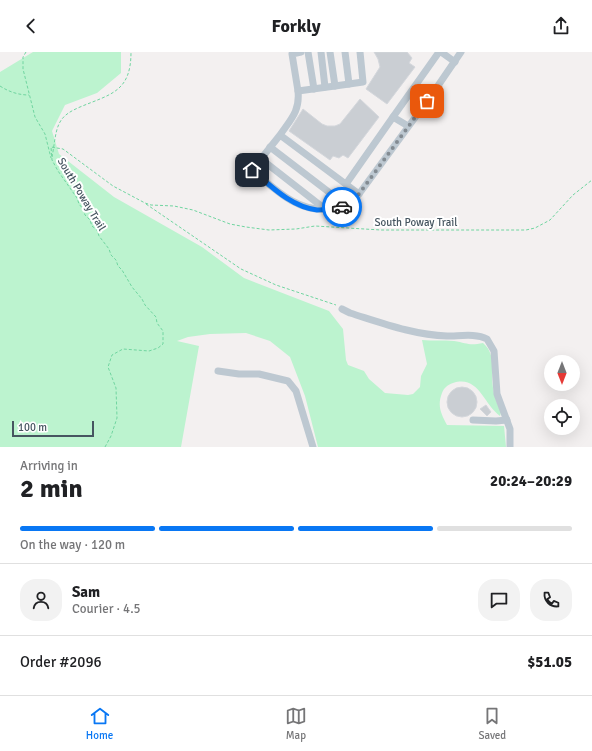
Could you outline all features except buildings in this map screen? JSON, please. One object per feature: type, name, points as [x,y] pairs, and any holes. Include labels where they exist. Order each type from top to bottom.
[{"type":"street","points":[[300,52],[292,54],[299,102],[296,110],[280,134],[252,170],[290,200],[303,206],[318,210],[347,206],[359,194],[461,52]]},
{"type":"street","points":[[308,52],[314,89]]},
{"type":"street","points":[[321,52],[325,87]]},
{"type":"street","points":[[330,52],[335,86]]},
{"type":"street","points":[[346,52],[349,84]]},
{"type":"street","points":[[298,91],[364,82],[360,52]]},
{"type":"street","points":[[346,184],[440,52],[455,62]]},
{"type":"street","points":[[393,117],[408,126]]},
{"type":"street","points":[[280,134],[359,194]]},
{"type":"street","points":[[270,147],[347,206]]},
{"type":"street","points":[[261,159],[325,209]]},
{"type":"street","points":[[340,307],[350,313],[410,331],[434,336],[478,336],[487,339],[491,344],[494,355],[497,394],[510,429],[510,447]]},
{"type":"street","points":[[218,371],[239,374],[259,374],[288,381],[296,391],[313,447]]},
{"type":"street","points":[[473,420],[507,420]]},
{"type":"path","points":[[26,52],[23,57],[23,69],[35,117],[44,134],[52,160]]},
{"type":"path","points":[[52,160],[58,124],[69,111],[114,93],[126,81],[131,65],[131,52]]},
{"type":"path","points":[[0,86],[6,90],[22,95],[30,95]]},
{"type":"path","name":"South Poway Trail","points":[[54,147],[63,149],[113,186],[145,203],[151,205],[174,206],[193,210],[230,224],[269,230],[296,229],[315,226],[381,230],[526,230],[535,228],[550,220],[573,195],[592,180]]},
{"type":"path","name":"South Poway Trail","points":[[52,160],[83,209],[85,215],[90,220],[92,226],[97,230],[99,236],[118,266],[145,305],[156,316],[163,331],[163,344],[158,348],[149,351],[123,349],[112,355],[108,367],[116,388],[117,418],[111,436],[105,447]]},
{"type":"path","points":[[145,203],[241,269],[276,285],[340,307]]},
{"type":"green space","points":[[33,52],[121,52],[121,73],[97,93],[65,105],[52,131],[59,154],[114,197],[202,247],[244,278],[329,311],[343,329],[346,360],[348,365],[364,371],[369,379],[385,393],[408,395],[413,394],[420,387],[421,376],[427,364],[422,340],[454,341],[471,344],[483,343],[492,358],[492,382],[494,394],[501,412],[500,416],[494,411],[475,387],[469,383],[462,382],[453,383],[445,388],[442,393],[440,410],[447,425],[504,426],[506,447],[318,447],[305,396],[290,357],[270,341],[246,333],[210,334],[188,337],[177,341],[199,346],[181,447],[0,447],[0,72]]},
{"type":"way so far","points":[[342,207],[347,206],[359,194],[427,101]]},
{"type":"route","points":[[252,170],[290,200],[303,206],[318,210],[342,207]]}]
